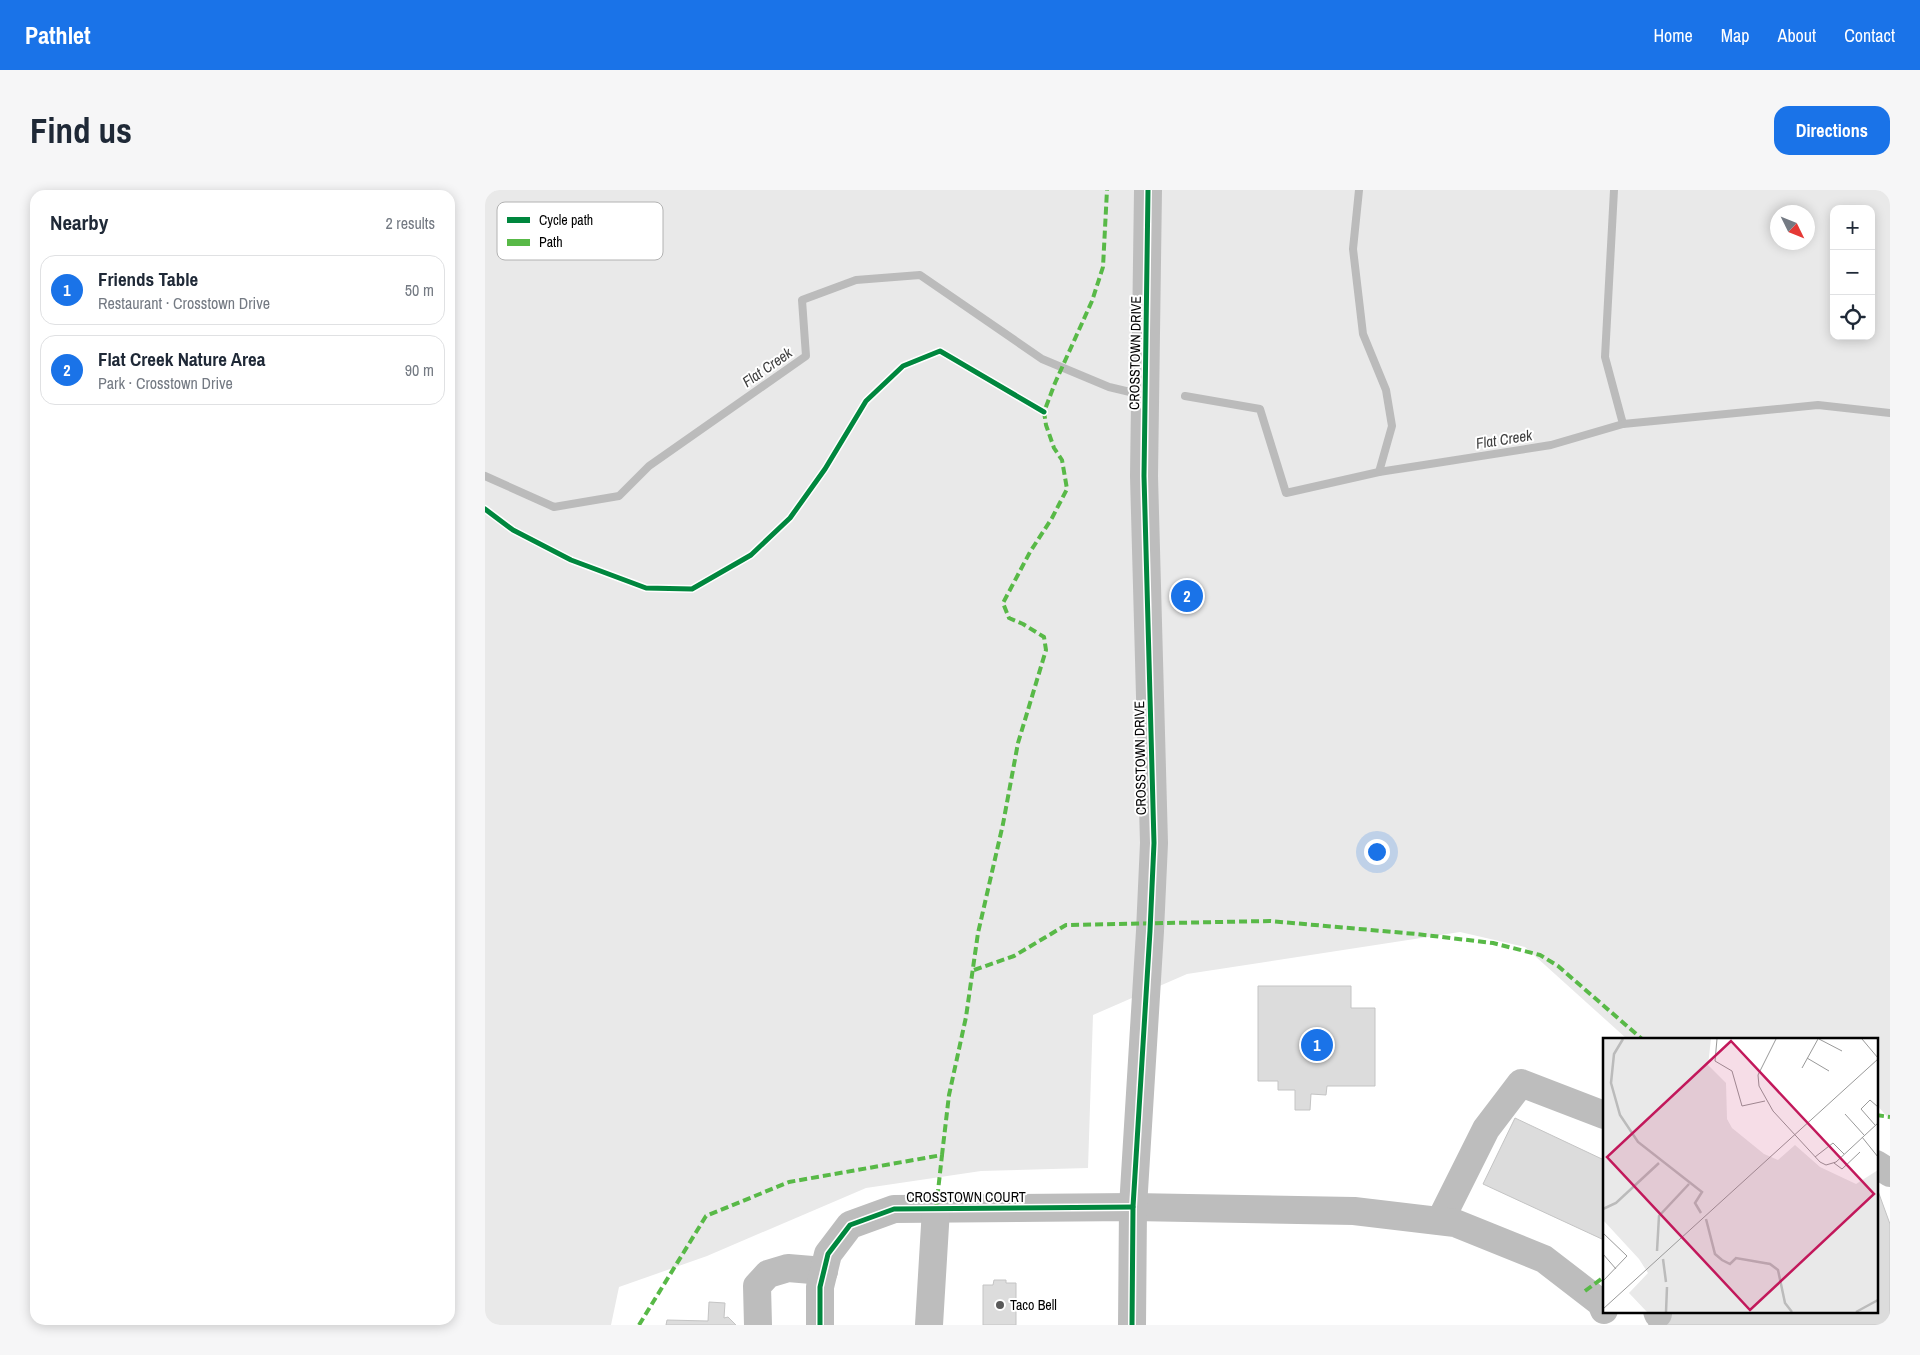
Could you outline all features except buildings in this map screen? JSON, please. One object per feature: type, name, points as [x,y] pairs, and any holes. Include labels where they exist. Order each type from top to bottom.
[{"type":"street","name":"CROSSTOWN DRIVE","points":[[1132,1325],[1133,1207],[1150,931],[1153,843],[1144,476],[1149,190]]},
{"type":"street","points":[[1440,1221],[1486,1130],[1521,1083],[1603,1115]]},
{"type":"street","points":[[1877,1165],[1890,1173]]},
{"type":"street","name":"CROSSTOWN COURT","points":[[820,1325],[820,1287],[828,1254],[850,1225],[894,1209],[1133,1207],[1354,1211],[1455,1222],[1543,1259],[1601,1302]]},
{"type":"street","points":[[929,1325],[936,1209]]},
{"type":"street","points":[[758,1325],[757,1286],[768,1274],[788,1268],[824,1271]]},
{"type":"street","points":[[1605,1312],[1610,1325]]},
{"type":"shaded area","points":[[485,190],[1890,190],[1890,1120],[1877,1105],[1877,1038],[1626,1038],[1525,947],[1460,932],[1187,974],[1093,1015],[1088,1168],[981,1171],[866,1188],[707,1256],[619,1287],[611,1325],[485,1325]]},
{"type":"waterway","points":[[1359,190],[1353,249],[1363,334],[1386,390],[1392,426],[1379,472]]},
{"type":"waterway","points":[[1614,190],[1605,357],[1623,424]]},
{"type":"waterway","name":"Flat Creek","points":[[485,476],[554,507],[619,496],[649,466],[806,356],[802,300],[856,280],[920,275],[1042,359],[1109,387],[1130,392]]},
{"type":"waterway","name":"Flat Creek","points":[[1185,396],[1260,409],[1286,493],[1379,472],[1551,445],[1623,424],[1818,405],[1890,413]]},
{"type":"marked path","points":[[639,1325],[706,1216],[789,1182],[942,1155],[949,1095],[966,1017],[978,933],[1003,824],[1018,743],[1046,650],[1044,637],[1009,618],[1003,603],[1067,489],[1062,460],[1054,448],[1046,425],[1044,412],[1092,301],[1103,267],[1107,190]]},
{"type":"marked path","points":[[974,970],[1014,956],[1066,925],[1270,921],[1416,934],[1493,943],[1540,955],[1558,966],[1641,1038]]},
{"type":"marked path","points":[[1877,1115],[1890,1117]]},
{"type":"marked path","points":[[936,1209],[942,1155]]},
{"type":"marked path","points":[[1585,1291],[1603,1278]]},
{"type":"cycle path","points":[[1132,1325],[1133,1207],[1154,843],[1144,476],[1148,190]]},
{"type":"cycle path","points":[[485,509],[513,530],[571,560],[646,588],[692,589],[751,555],[790,518],[825,469],[866,401],[903,366],[940,351],[1044,412]]},
{"type":"cycle path","points":[[820,1325],[820,1287],[828,1254],[850,1225],[894,1209],[1133,1207]]},
{"type":"place","name":"Flat Creek Nature Area","points":[[1187,596]]},
{"type":"place","name":"Friends Table","points":[[1317,1045]]},
{"type":"place","name":"Taco Bell","points":[[1000,1305]]}]
